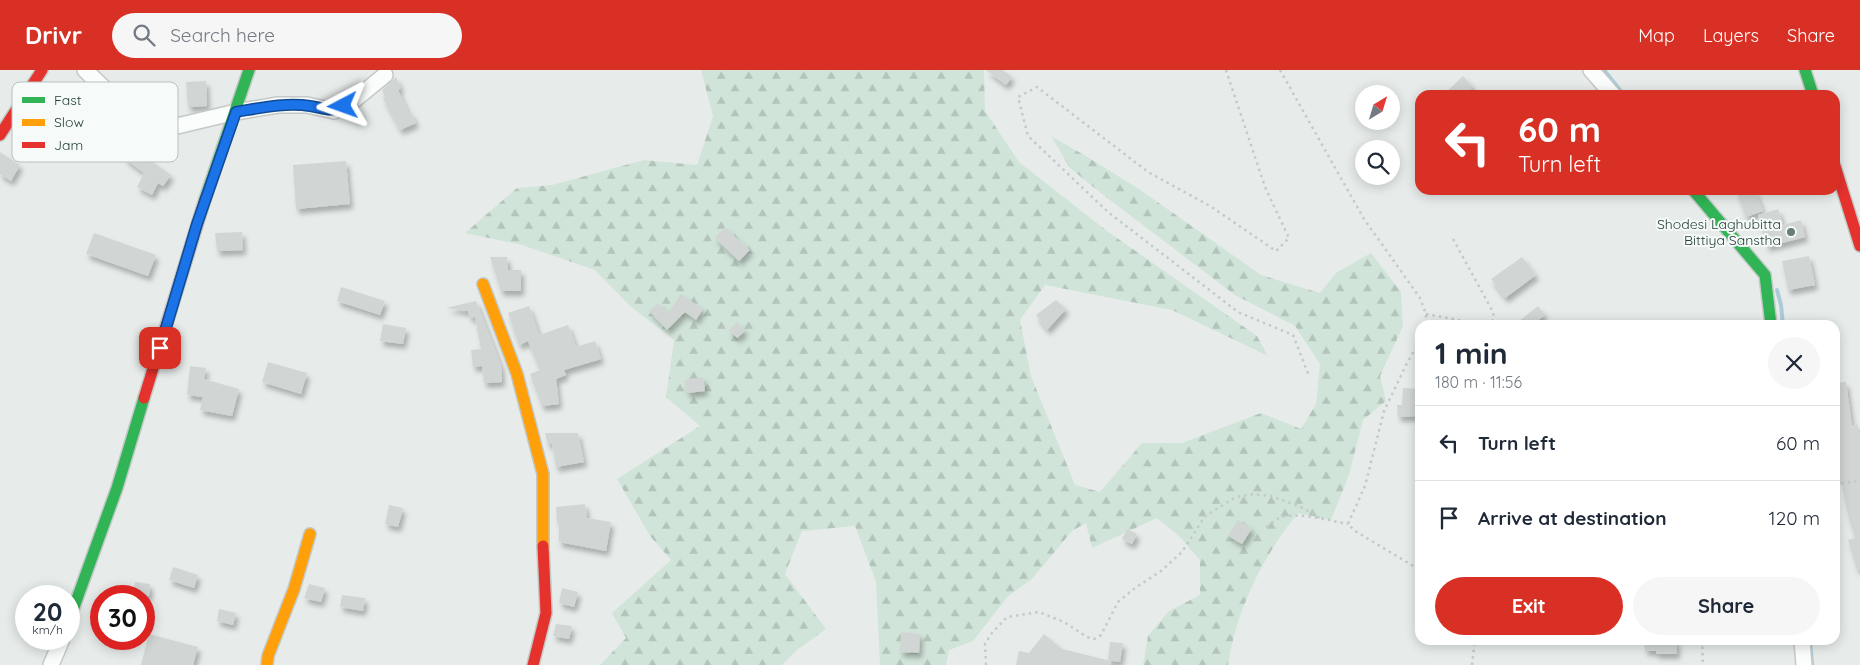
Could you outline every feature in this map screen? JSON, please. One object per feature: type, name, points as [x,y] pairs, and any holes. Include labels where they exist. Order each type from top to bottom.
[{"type":"main road","points":[[34,82],[42,70]]},
{"type":"main road","points":[[80,591],[117,488],[197,224],[249,70]]},
{"type":"main road","points":[[1805,70],[1811,90]]},
{"type":"main road","points":[[0,135],[12,116]]},
{"type":"main road","points":[[1840,182],[1860,246]]},
{"type":"main road","points":[[1697,195],[1765,275],[1770,320]]},
{"type":"main road","points":[[483,284],[517,374],[542,474],[543,561],[546,613],[532,665]]},
{"type":"main road","points":[[267,665],[268,656],[294,589],[310,534]]},
{"type":"street","points":[[85,70],[98,82]]},
{"type":"street","points":[[1591,70],[1608,90]]},
{"type":"street","points":[[178,126],[236,112],[278,105],[307,105],[334,111],[353,102],[385,75]]},
{"type":"street","points":[[1802,645],[1804,665]]},
{"type":"street","points":[[51,665],[57,650]]},
{"type":"path","points":[[1226,70],[1265,187],[1289,238],[1276,250],[1210,206],[1148,172],[1037,87],[1018,97],[1028,136],[1108,212],[1238,312],[1293,335],[1309,376]]},
{"type":"path","points":[[1280,70],[1364,219],[1420,298],[1426,314],[1426,320]]},
{"type":"path","points":[[1453,239],[1493,312],[1493,320]]},
{"type":"path","points":[[1426,314],[1458,320]]},
{"type":"path","points":[[1348,524],[1365,486],[1384,411],[1415,349]]},
{"type":"path","points":[[1840,484],[1860,480]]},
{"type":"path","points":[[986,665],[985,644],[991,634],[1008,617],[1038,612],[1064,622],[1094,640],[1101,636],[1118,602],[1161,571],[1182,552],[1205,516],[1236,497],[1252,494],[1271,496],[1301,507],[1320,518]]},
{"type":"path","points":[[1266,527],[1280,518],[1290,516],[1320,518],[1348,524],[1355,531],[1415,567]]},
{"type":"path","points":[[1472,665],[1474,645]]},
{"type":"path","points":[[1702,645],[1703,665]]},
{"type":"green space","points":[[701,70],[984,70],[985,111],[1019,162],[1107,231],[1257,336],[1268,356],[1172,310],[1045,285],[1020,320],[1031,376],[1075,485],[1100,492],[1142,443],[1182,443],[1261,413],[1301,429],[1316,404],[1320,364],[1295,326],[1235,295],[1102,194],[1070,168],[1051,136],[1139,189],[1261,275],[1320,293],[1336,273],[1371,253],[1401,292],[1403,326],[1380,376],[1386,401],[1363,420],[1349,475],[1331,520],[1298,513],[1273,547],[1244,604],[1237,624],[1228,665],[1143,665],[1148,636],[1169,611],[1200,595],[1200,560],[1179,536],[1157,518],[1092,548],[1086,523],[1072,531],[1032,579],[1008,596],[973,641],[949,650],[946,665],[880,665],[876,582],[855,526],[802,531],[785,574],[826,629],[797,650],[782,665],[600,665],[626,638],[612,613],[671,560],[650,536],[617,479],[700,426],[666,397],[674,340],[630,306],[595,270],[522,245],[465,233],[517,188],[552,185],[644,160],[697,165],[713,116]]},
{"type":"building","points":[[986,70],[1003,70],[1012,77],[1006,85]]},
{"type":"building","points":[[1463,76],[1473,87],[1470,90],[1448,90]]},
{"type":"building","points":[[396,77],[401,88],[398,90],[409,114],[411,112],[416,123],[400,130],[383,98],[385,97],[382,90]]},
{"type":"building","points":[[206,81],[207,106],[188,107],[186,82]]},
{"type":"building","points":[[0,152],[12,160],[12,162],[20,165],[11,181],[0,174]]},
{"type":"building","points":[[346,161],[350,204],[296,209],[293,165]]},
{"type":"building","points":[[129,162],[153,162],[171,175],[163,186],[158,183],[152,195],[137,187],[144,173]]},
{"type":"building","points":[[1738,195],[1757,195],[1763,211],[1746,217]]},
{"type":"building","points":[[1778,209],[1783,225],[1801,220],[1805,237],[1767,247],[1758,215]]},
{"type":"building","points":[[725,227],[750,250],[739,261],[715,238]]},
{"type":"building","points":[[242,232],[243,250],[217,251],[215,233]]},
{"type":"building","points":[[94,233],[156,255],[148,276],[86,254]]},
{"type":"building","points":[[1809,256],[1815,285],[1788,290],[1782,261]]},
{"type":"building","points":[[490,257],[507,257],[508,270],[521,270],[521,291],[501,291]]},
{"type":"building","points":[[1522,257],[1536,275],[1505,298],[1491,279]]},
{"type":"building","points":[[341,287],[385,301],[380,315],[337,301]]},
{"type":"building","points":[[681,294],[703,309],[696,320],[685,312],[667,330],[649,311],[658,303],[668,313]]},
{"type":"building","points":[[1056,300],[1066,309],[1047,330],[1036,315]]},
{"type":"building","points":[[476,301],[501,366],[502,382],[484,383],[482,366],[473,367],[471,350],[481,349],[475,317],[470,318],[468,311],[446,308]]},
{"type":"building","points":[[529,306],[539,335],[568,325],[576,347],[595,341],[601,359],[564,370],[566,375],[556,379],[559,404],[542,406],[530,374],[540,370],[528,341],[519,345],[508,313]]},
{"type":"building","points":[[1538,306],[1545,315],[1538,320],[1520,320]]},
{"type":"building","points":[[737,322],[745,331],[737,338],[729,330]]},
{"type":"building","points":[[383,324],[406,328],[403,344],[380,341]]},
{"type":"building","points":[[268,362],[307,373],[301,394],[262,382]]},
{"type":"building","points":[[190,366],[206,368],[204,379],[239,389],[232,416],[200,410],[203,397],[187,395]]},
{"type":"building","points":[[703,377],[705,391],[687,393],[684,380]]},
{"type":"building","points":[[1846,382],[1852,426],[1857,424],[1860,436],[1860,569],[1857,570],[1848,540],[1855,538],[1840,477],[1840,383]]},
{"type":"building","points":[[1403,388],[1415,389],[1415,416],[1398,417],[1397,405],[1402,405]]},
{"type":"building","points":[[545,433],[578,433],[584,462],[556,467],[552,444],[548,444]]},
{"type":"building","points":[[585,504],[587,518],[611,522],[606,551],[559,542],[559,522],[557,522],[556,507]]},
{"type":"building","points":[[389,505],[403,508],[398,527],[385,524]]},
{"type":"building","points":[[1238,520],[1252,528],[1242,544],[1228,536]]},
{"type":"building","points":[[1127,529],[1137,534],[1132,544],[1122,539]]},
{"type":"building","points":[[173,567],[198,575],[194,588],[169,580]]},
{"type":"building","points":[[135,582],[150,584],[150,585],[134,585]]},
{"type":"building","points":[[309,584],[325,588],[321,602],[304,598]]},
{"type":"building","points":[[562,588],[578,592],[574,607],[559,603]]},
{"type":"building","points":[[342,595],[365,598],[363,611],[340,607]]},
{"type":"building","points":[[219,609],[236,613],[233,625],[217,621]]},
{"type":"building","points":[[556,624],[572,626],[569,639],[553,636]]},
{"type":"building","points":[[901,632],[920,634],[919,653],[900,652]]},
{"type":"building","points":[[1044,634],[1062,649],[1111,661],[1110,665],[1016,665],[1019,651],[1029,653]]},
{"type":"building","points":[[155,636],[198,647],[193,665],[141,665],[145,650],[155,650]]},
{"type":"building","points":[[1110,642],[1123,643],[1120,662],[1108,660]]},
{"type":"building","points":[[1644,645],[1677,645],[1677,654],[1656,654],[1656,651],[1645,651]]},
{"type":"waterway","points":[[1604,70],[1620,90]]},
{"type":"waterway","points":[[1777,290],[1782,320]]},
{"type":"waterway","points":[[1810,645],[1812,665]]},
{"type":"traffic: fast","points":[[205,199],[249,70]]},
{"type":"traffic: fast","points":[[1805,70],[1811,90]]},
{"type":"traffic: fast","points":[[1697,195],[1765,275],[1770,320]]},
{"type":"traffic: fast","points":[[80,591],[117,488],[144,398]]},
{"type":"traffic: slow","points":[[483,284],[517,374],[543,474],[543,546]]},
{"type":"traffic: slow","points":[[267,665],[268,656],[294,589],[310,534]]},
{"type":"traffic: jam","points":[[34,82],[42,70]]},
{"type":"traffic: jam","points":[[0,135],[12,116]]},
{"type":"traffic: jam","points":[[1840,182],[1860,246]]},
{"type":"traffic: jam","points":[[144,398],[205,199]]},
{"type":"traffic: jam","points":[[533,665],[546,613],[543,546]]},
{"type":"place","name":"Shodesi Laghubitta Bittiya Sanstha","points":[[1791,232]]},
{"type":"route","points":[[160,348],[197,224],[236,112],[278,105],[307,105],[334,111],[343,106]]}]
